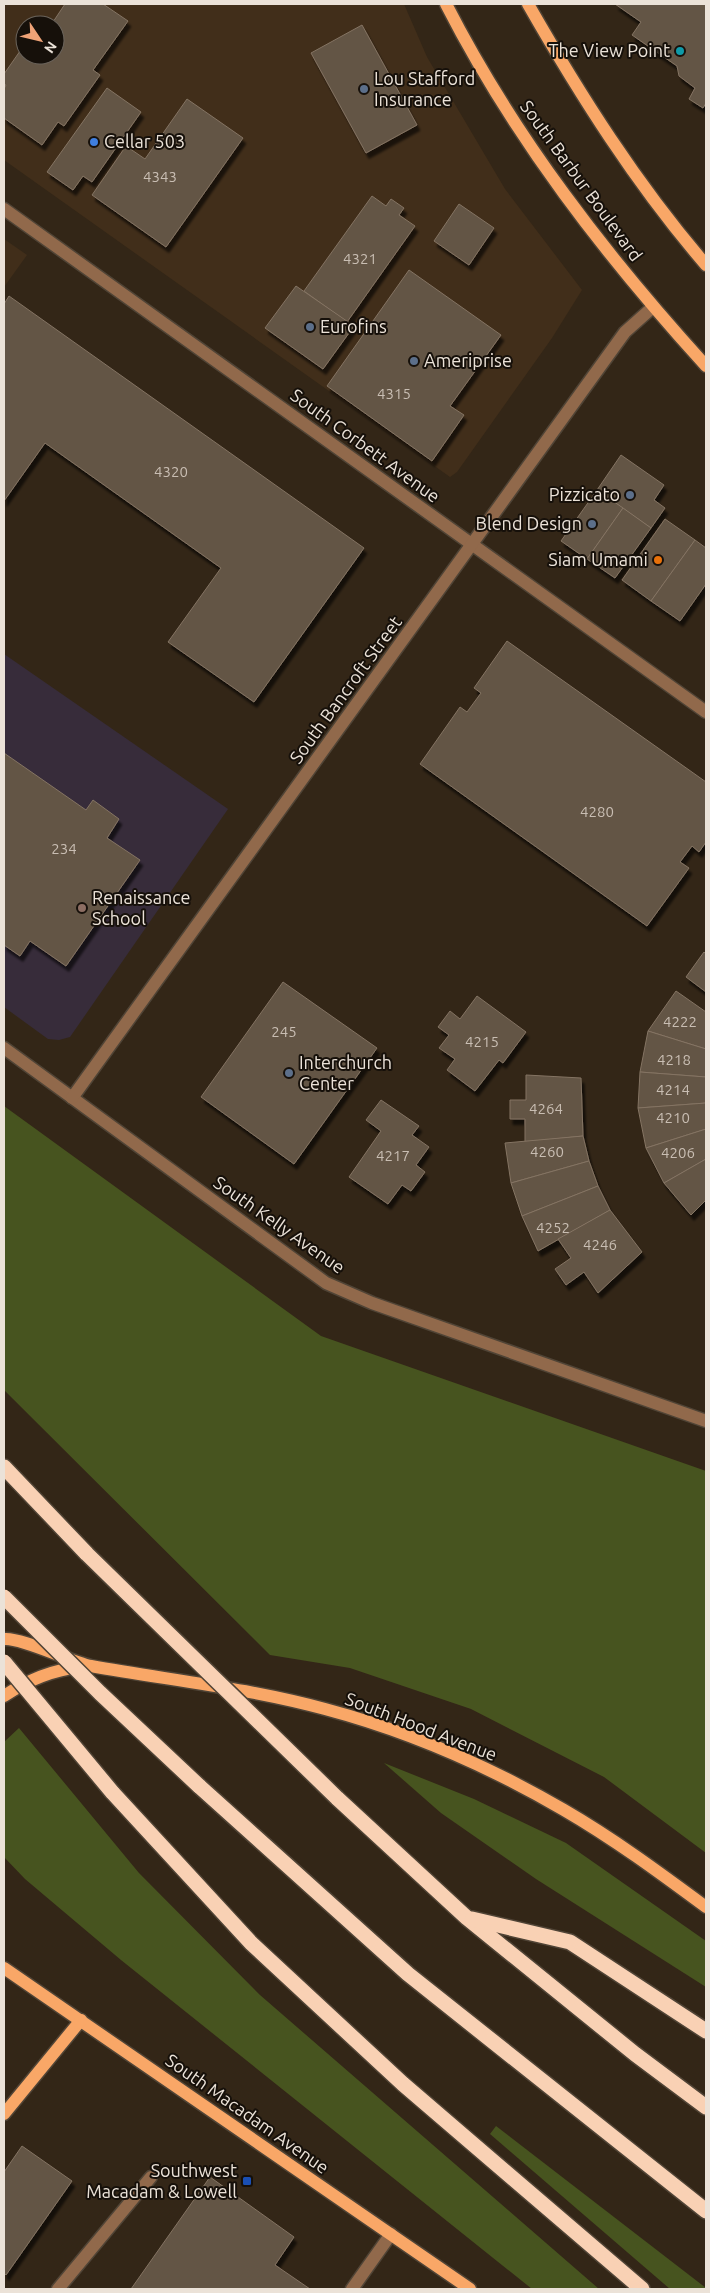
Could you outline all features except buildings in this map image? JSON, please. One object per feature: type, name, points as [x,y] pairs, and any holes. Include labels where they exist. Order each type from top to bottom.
[{"type":"highway","points":[[4,1467],[88,1554],[337,1798],[466,1918],[635,2054],[706,2107]]},
{"type":"highway","points":[[4,1597],[100,1693],[199,1786],[408,1974],[706,2211]]},
{"type":"highway","points":[[4,1662],[112,1792],[251,1943],[403,2084],[642,2289]]},
{"type":"highway","points":[[466,1918],[570,1942],[706,2031]]},
{"type":"main road","name":"South Barbur Boulevard","points":[[446,4],[495,91],[539,160],[590,230],[653,307],[706,366]]},
{"type":"main road","points":[[528,4],[564,67],[600,122],[639,178],[705,259]]},
{"type":"main road","points":[[4,1639],[90,1665]]},
{"type":"main road","points":[[4,1696],[28,1681],[58,1669],[90,1665]]},
{"type":"main road","name":"South Hood Avenue","points":[[90,1665],[186,1681],[325,1709],[420,1741],[476,1764],[564,1810],[619,1845],[706,1907]]},
{"type":"main road","name":"South Macadam Avenue","points":[[4,1968],[470,2289]]},
{"type":"main road","points":[[4,2114],[81,2020]]},
{"type":"street","name":"South Corbett Avenue","points":[[4,208],[706,712]]},
{"type":"street","name":"South Bancroft Street","points":[[72,1098],[625,332],[653,307]]},
{"type":"street","name":"South Kelly Avenue","points":[[4,1048],[326,1283],[372,1303],[706,1421]]},
{"type":"street","points":[[58,2289],[152,2177]]},
{"type":"street","points":[[352,2289],[391,2234]]},
{"type":"shaded area","points":[[4,4],[404,4],[427,57],[505,189],[582,290],[552,338],[457,472],[450,477],[4,160]]},
{"type":"shaded area","points":[[4,239],[27,255],[4,287]]},
{"type":"shaded area","name":"Renaissance School","points":[[4,654],[228,809],[70,1037],[59,1040],[48,1039],[4,1007]]},
{"type":"green space","points":[[4,1106],[321,1336],[706,1471],[706,1853],[604,1777],[471,1709],[350,1668],[270,1655],[4,1390]]},
{"type":"green space","points":[[19,1728],[139,1873],[260,1995],[599,2289],[532,2289],[121,1960],[25,1879],[4,1857],[4,1742]]},
{"type":"green space","points":[[384,1763],[474,1799],[566,1843],[706,1941],[706,1987],[536,1879],[441,1813]]},
{"type":"green space","points":[[496,2126],[706,2289],[670,2289],[490,2134]]},
{"type":"place","name":"The View Point","points":[[680,51]]},
{"type":"place","name":"Lou Stafford Insurance","points":[[364,89]]},
{"type":"place","name":"Cellar 503","points":[[94,142]]},
{"type":"place","name":"Eurofins","points":[[310,327]]},
{"type":"place","name":"Ameriprise","points":[[414,361]]},
{"type":"place","name":"Pizzicato","points":[[630,495]]},
{"type":"place","name":"Blend Design","points":[[592,524]]},
{"type":"place","name":"Siam Umami","points":[[658,560]]},
{"type":"place","name":"Renaissance School","points":[[82,908]]},
{"type":"place","name":"Interchurch Center","points":[[289,1073]]},
{"type":"place","name":"Southwest Macadam & Lowell","points":[[247,2181]]}]
